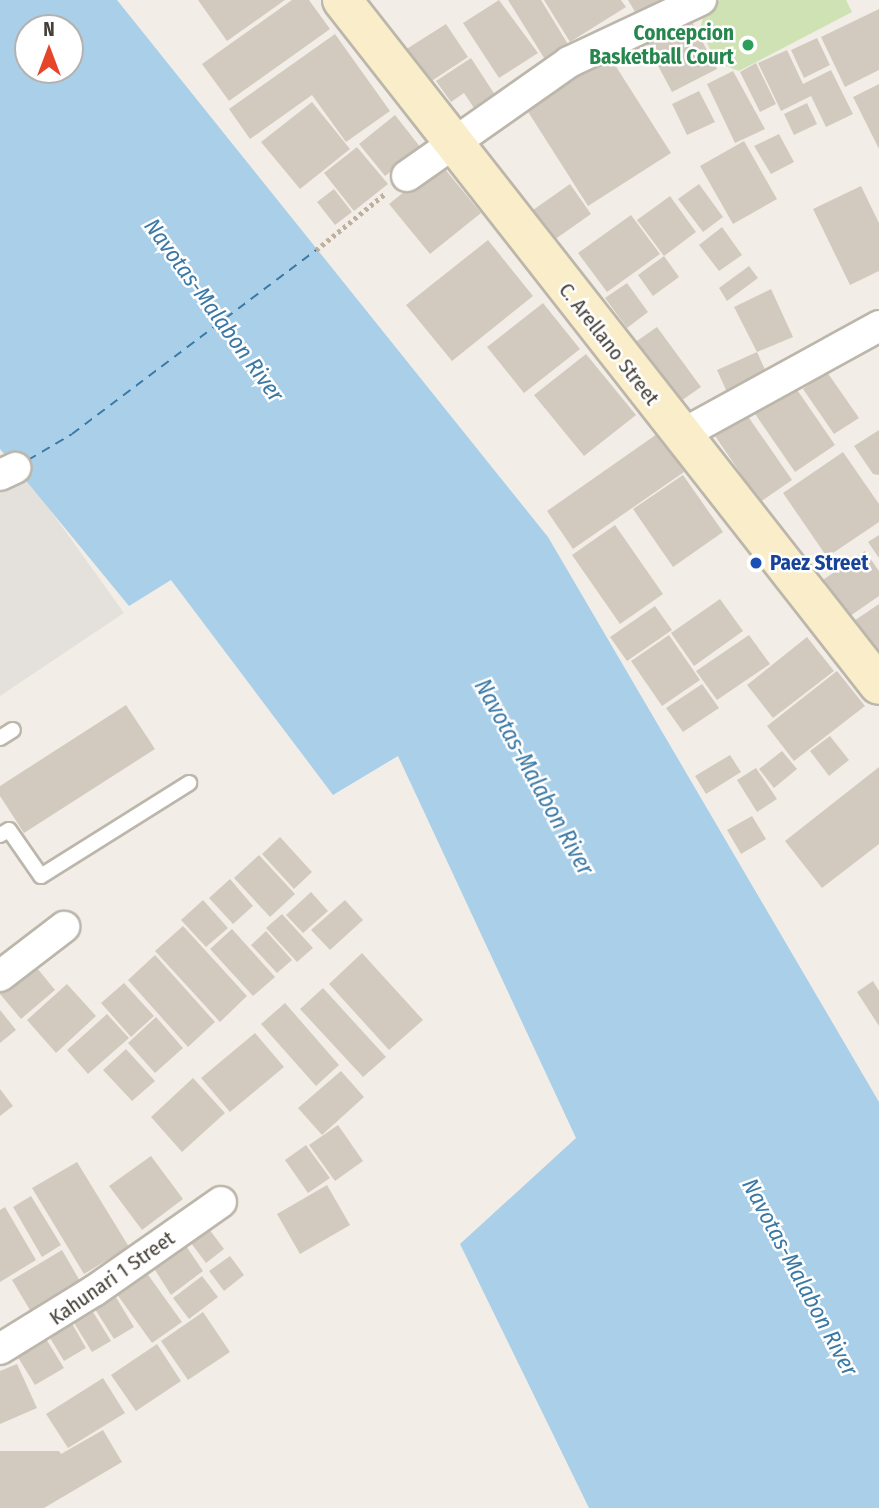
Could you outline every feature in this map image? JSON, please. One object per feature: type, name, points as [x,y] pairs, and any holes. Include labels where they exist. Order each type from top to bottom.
[{"type":"main road","name":"C. Arellano Street","points":[[342,0],[681,435],[877,678]]},
{"type":"street","points":[[407,176],[450,142],[569,62],[701,0]]},
{"type":"street","points":[[681,435],[879,326]]},
{"type":"street","points":[[0,976],[64,927]]},
{"type":"street","name":"Kahunari 1 Street","points":[[0,1349],[94,1291],[221,1202]]},
{"type":"lane","points":[[0,738],[13,730]]},
{"type":"lane","points":[[0,835],[9,830],[41,876],[189,783]]},
{"type":"path","points":[[317,250],[407,176]]},
{"type":"shaded area","points":[[25,475],[124,613],[0,696],[0,490]]},
{"type":"green space","name":"Concepcion Basketball Court","points":[[720,0],[846,0],[852,12],[739,71],[716,62],[700,28],[706,8]]},
{"type":"water","name":"Navotas-Malabon River","points":[[0,0],[117,0],[548,537],[879,1102],[879,1508],[589,1508],[460,1244],[576,1138],[398,756],[333,795],[171,580],[129,606],[0,449]]},
{"type":"building","points":[[198,0],[285,0],[227,41]]},
{"type":"building","points":[[292,0],[309,0],[330,29],[229,101],[202,64]]},
{"type":"building","points":[[499,0],[538,53],[499,78],[463,23]]},
{"type":"building","points":[[508,0],[541,0],[569,46],[546,61]]},
{"type":"building","points":[[544,0],[621,0],[626,7],[570,42]]},
{"type":"building","points":[[628,0],[684,0],[641,22]]},
{"type":"building","points":[[879,9],[879,70],[845,87],[821,37]]},
{"type":"building","points":[[691,20],[717,69],[672,92],[646,43]]},
{"type":"building","points":[[446,24],[468,57],[427,84],[405,50]]},
{"type":"building","points":[[335,34],[390,111],[346,142],[312,95],[250,139],[229,109]]},
{"type":"building","points":[[817,38],[830,65],[804,78],[791,50]]},
{"type":"building","points":[[787,50],[803,84],[831,70],[853,114],[826,127],[811,96],[781,111],[758,63]]},
{"type":"building","points":[[608,54],[671,153],[588,206],[525,107]]},
{"type":"building","points":[[471,58],[501,104],[480,117],[464,93],[451,102],[436,81]]},
{"type":"building","points":[[756,63],[776,104],[760,112],[740,72]]},
{"type":"building","points":[[733,71],[765,129],[735,143],[707,84]]},
{"type":"building","points":[[879,84],[879,149],[853,97]]},
{"type":"building","points":[[699,91],[715,122],[687,135],[672,104]]},
{"type":"building","points":[[312,102],[350,149],[300,189],[261,142]]},
{"type":"building","points":[[807,103],[817,124],[794,135],[784,114]]},
{"type":"building","points":[[395,115],[421,148],[385,176],[359,144]]},
{"type":"building","points":[[779,134],[794,162],[771,174],[754,146]]},
{"type":"building","points":[[744,141],[777,199],[733,224],[700,166]]},
{"type":"building","points":[[357,147],[388,184],[354,211],[324,173]]},
{"type":"building","points":[[440,163],[481,213],[430,254],[389,204]]},
{"type":"building","points":[[570,184],[591,214],[554,240],[533,210]]},
{"type":"building","points":[[699,184],[723,217],[703,232],[678,199]]},
{"type":"building","points":[[861,186],[879,223],[879,271],[850,285],[813,209]]},
{"type":"building","points":[[334,189],[352,212],[335,225],[317,202]]},
{"type":"building","points":[[670,196],[696,232],[664,256],[637,220]]},
{"type":"building","points":[[631,215],[660,254],[607,292],[578,253]]},
{"type":"building","points":[[722,227],[742,255],[719,271],[699,245]]},
{"type":"building","points":[[488,240],[533,296],[452,361],[406,305]]},
{"type":"building","points":[[664,256],[679,277],[653,296],[638,275]]},
{"type":"building","points":[[749,266],[758,278],[727,301],[719,288]]},
{"type":"building","points":[[627,283],[648,312],[627,328],[605,298]]},
{"type":"building","points":[[771,289],[793,337],[757,352],[734,307]]},
{"type":"building","points":[[543,303],[580,349],[524,393],[487,347]]},
{"type":"building","points":[[657,327],[701,387],[678,403],[634,343]]},
{"type":"building","points":[[757,352],[771,383],[731,401],[717,370]]},
{"type":"building","points":[[586,354],[636,415],[584,456],[534,395]]},
{"type":"building","points":[[827,372],[859,418],[834,434],[803,389]]},
{"type":"building","points":[[791,381],[835,445],[795,472],[751,408]]},
{"type":"building","points":[[743,409],[792,480],[760,502],[711,430]]},
{"type":"building","points":[[879,430],[879,475],[873,474],[854,446]]},
{"type":"building","points":[[657,434],[684,472],[573,549],[547,511]]},
{"type":"building","points":[[843,452],[879,504],[879,522],[827,557],[783,493]]},
{"type":"building","points":[[683,475],[723,532],[673,567],[633,509]]},
{"type":"building","points":[[615,525],[663,594],[620,624],[572,555]]},
{"type":"building","points":[[879,535],[879,558],[868,542]]},
{"type":"building","points":[[865,551],[879,571],[879,596],[840,623],[814,586]]},
{"type":"building","points":[[720,599],[743,631],[694,666],[671,633]]},
{"type":"building","points":[[879,604],[879,654],[865,663],[842,629]]},
{"type":"building","points":[[655,606],[672,630],[627,661],[610,637]]},
{"type":"building","points":[[669,635],[700,680],[662,706],[631,661]]},
{"type":"building","points":[[749,635],[770,664],[717,700],[696,671]]},
{"type":"building","points":[[807,637],[834,671],[773,718],[747,685]]},
{"type":"building","points":[[837,671],[865,706],[794,761],[767,726]]},
{"type":"building","points":[[702,684],[719,708],[683,732],[666,708]]},
{"type":"building","points":[[126,705],[155,749],[24,833],[0,796],[0,786]]},
{"type":"building","points":[[830,736],[849,760],[829,776],[810,751]]},
{"type":"building","points":[[782,751],[797,769],[774,788],[759,769]]},
{"type":"building","points":[[730,755],[741,772],[706,794],[695,776]]},
{"type":"building","points":[[879,767],[879,844],[822,888],[785,841]]},
{"type":"building","points":[[756,768],[777,799],[757,812],[737,780]]},
{"type":"building","points":[[752,816],[766,839],[741,854],[727,830]]},
{"type":"building","points":[[280,837],[312,872],[294,889],[262,854]]},
{"type":"building","points":[[259,855],[295,894],[270,917],[234,878]]},
{"type":"building","points":[[230,879],[253,906],[233,924],[209,898]]},
{"type":"building","points":[[311,892],[328,911],[303,933],[286,915]]},
{"type":"building","points":[[203,900],[228,928],[206,947],[181,920]]},
{"type":"building","points":[[345,900],[363,920],[330,950],[311,930]]},
{"type":"building","points":[[282,914],[313,948],[297,962],[266,928]]},
{"type":"building","points":[[183,926],[247,996],[220,1022],[155,951]]},
{"type":"building","points":[[232,929],[275,977],[253,996],[210,949]]},
{"type":"building","points":[[266,931],[292,960],[277,973],[251,945]]},
{"type":"building","points":[[362,953],[423,1020],[389,1050],[329,984]]},
{"type":"building","points":[[155,955],[215,1022],[188,1047],[128,980]]},
{"type":"building","points":[[28,957],[55,990],[21,1019],[0,994],[0,979]]},
{"type":"building","points":[[873,981],[879,991],[879,1026],[857,992]]},
{"type":"building","points":[[124,983],[154,1016],[131,1037],[101,1003]]},
{"type":"building","points":[[67,984],[96,1016],[56,1053],[27,1020]]},
{"type":"building","points":[[323,988],[386,1057],[363,1077],[300,1009]]},
{"type":"building","points":[[285,1003],[339,1065],[316,1086],[261,1024]]},
{"type":"building","points":[[0,1010],[16,1030],[0,1043]]},
{"type":"building","points":[[107,1014],[129,1038],[88,1074],[67,1050]]},
{"type":"building","points":[[156,1017],[183,1048],[155,1073],[128,1043]]},
{"type":"building","points":[[255,1033],[284,1067],[230,1112],[201,1078]]},
{"type":"building","points":[[126,1049],[155,1081],[132,1101],[103,1070]]},
{"type":"building","points":[[341,1071],[364,1097],[322,1135],[298,1108]]},
{"type":"building","points":[[193,1078],[225,1113],[182,1152],[151,1117]]},
{"type":"building","points":[[0,1089],[13,1106],[0,1116]]},
{"type":"building","points":[[338,1125],[363,1161],[335,1181],[309,1145]]},
{"type":"building","points":[[306,1145],[330,1178],[308,1193],[285,1160]]},
{"type":"building","points":[[151,1156],[183,1199],[142,1230],[109,1186]]},
{"type":"building","points":[[77,1162],[129,1247],[84,1274],[32,1188]]},
{"type":"building","points":[[327,1185],[350,1225],[300,1254],[277,1214]]},
{"type":"building","points":[[31,1196],[61,1245],[42,1257],[13,1207]]},
{"type":"building","points":[[5,1207],[36,1260],[0,1282],[0,1210]]},
{"type":"building","points":[[203,1221],[224,1249],[206,1263],[185,1235]]},
{"type":"building","points":[[182,1240],[203,1271],[171,1295],[148,1259]]},
{"type":"building","points":[[62,1250],[80,1281],[30,1310],[12,1280]]},
{"type":"building","points":[[230,1256],[244,1275],[224,1291],[209,1271]]},
{"type":"building","points":[[141,1265],[182,1322],[152,1343],[111,1286]]},
{"type":"building","points":[[202,1276],[218,1297],[189,1319],[173,1298]]},
{"type":"building","points":[[114,1294],[134,1327],[114,1339],[93,1306]]},
{"type":"building","points":[[90,1307],[111,1341],[92,1352],[71,1318]]},
{"type":"building","points":[[203,1312],[230,1352],[188,1380],[161,1341]]},
{"type":"building","points":[[70,1320],[86,1348],[64,1361],[47,1333]]},
{"type":"building","points":[[43,1334],[64,1368],[35,1385],[14,1351]]},
{"type":"building","points":[[157,1344],[181,1381],[136,1411],[111,1375]]},
{"type":"building","points":[[17,1364],[37,1408],[0,1424],[0,1371]]},
{"type":"building","points":[[103,1378],[125,1413],[68,1448],[46,1414]]},
{"type":"building","points":[[103,1430],[122,1462],[44,1508],[0,1508],[0,1451],[59,1451],[61,1454]]},
{"type":"ferry route","points":[[28,460],[72,434],[316,250]]},
{"type":"place","name":"Concepcion Basketball Court","points":[[748,45]]},
{"type":"place","name":"Paez Street","points":[[756,563]]}]
